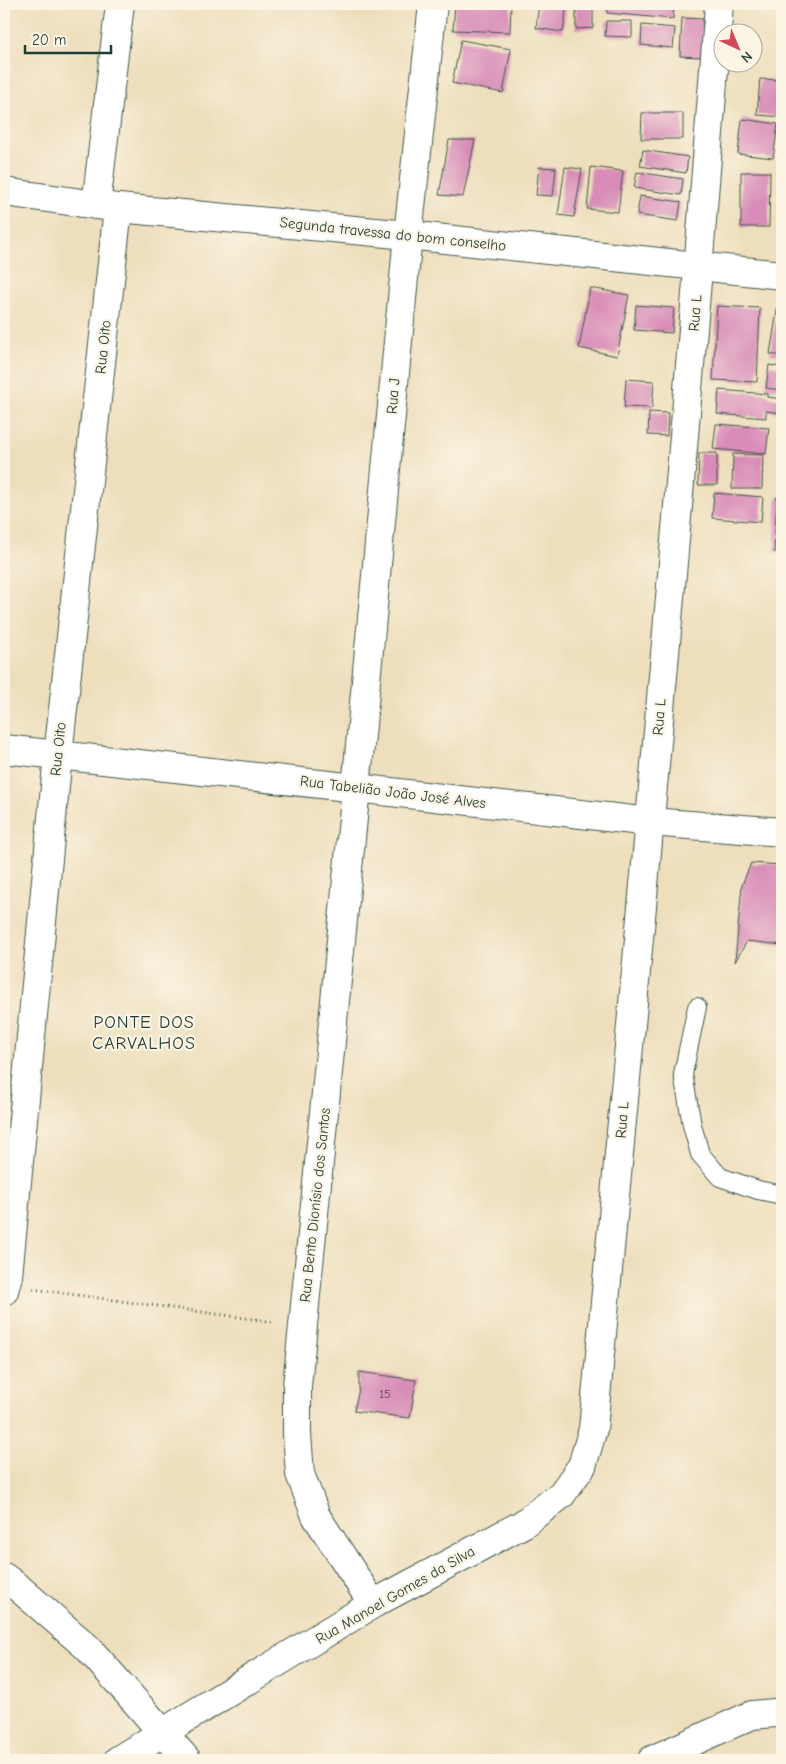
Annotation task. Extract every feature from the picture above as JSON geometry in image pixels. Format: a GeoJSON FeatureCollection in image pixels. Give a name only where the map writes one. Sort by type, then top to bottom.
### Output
{"type":"FeatureCollection","features":[{"type":"Feature","properties":{"kind":"street","name":"Rua Oito"},"geometry":{"type":"LineString","coordinates":[[4,1288],[9,1267],[58,755],[107,206],[120,4]]}},
{"type":"Feature","properties":{"kind":"street","name":"Rua J"},"geometry":{"type":"LineString","coordinates":[[356,788],[408,235],[433,4]]}},
{"type":"Feature","properties":{"kind":"street","name":"Rua L"},"geometry":{"type":"LineString","coordinates":[[593,1430],[650,822],[699,266],[719,4]]}},
{"type":"Feature","properties":{"kind":"street","name":"Segunda travessa do bom conselho"},"geometry":{"type":"LineString","coordinates":[[4,192],[107,206],[408,235],[782,275]]}},
{"type":"Feature","properties":{"kind":"street","name":"Rua Tabelião João José Alves"},"geometry":{"type":"LineString","coordinates":[[4,749],[650,822],[782,832]]}},
{"type":"Feature","properties":{"kind":"street","name":"Rua Bento Dionísio dos Santos"},"geometry":{"type":"LineString","coordinates":[[356,788],[297,1386],[297,1434],[300,1474],[316,1516],[373,1604]]}},
{"type":"Feature","properties":{"kind":"street","name":"Rua Manoel Gomes da Silva"},"geometry":{"type":"LineString","coordinates":[[118,1760],[373,1604],[522,1524],[561,1495],[582,1466],[593,1430]]}},
{"type":"Feature","properties":{"kind":"street"},"geometry":{"type":"LineString","coordinates":[[4,1577],[88,1648],[187,1760]]}},
{"type":"Feature","properties":{"kind":"street"},"geometry":{"type":"LineString","coordinates":[[652,1760],[752,1715],[782,1714]]}},
{"type":"Feature","properties":{"kind":"lane"},"geometry":{"type":"LineString","coordinates":[[697,1007],[683,1074],[692,1125],[700,1154],[720,1177],[758,1190],[782,1195]]}},
{"type":"Feature","properties":{"kind":"path"},"geometry":{"type":"LineString","coordinates":[[4,1288],[303,1326]]}},
{"type":"Feature","properties":{"kind":"building"},"geometry":{"type":"Polygon","coordinates":[[[455,4],[511,4],[510,32],[453,30],[455,4]]]}},
{"type":"Feature","properties":{"kind":"building"},"geometry":{"type":"Polygon","coordinates":[[[539,4],[567,4],[563,32],[536,28],[539,4]]]}},
{"type":"Feature","properties":{"kind":"building"},"geometry":{"type":"Polygon","coordinates":[[[576,4],[593,4],[593,28],[576,29],[576,4]]]}},
{"type":"Feature","properties":{"kind":"building"},"geometry":{"type":"Polygon","coordinates":[[[608,4],[674,4],[673,19],[607,13],[608,4]]]}},
{"type":"Feature","properties":{"kind":"building"},"geometry":{"type":"Polygon","coordinates":[[[760,4],[780,4],[780,8],[760,8],[760,4]]]}},
{"type":"Feature","properties":{"kind":"building"},"geometry":{"type":"Polygon","coordinates":[[[682,18],[703,19],[702,57],[680,56],[682,18]]]}},
{"type":"Feature","properties":{"kind":"building"},"geometry":{"type":"Polygon","coordinates":[[[606,21],[632,21],[632,37],[605,36],[606,21]]]}},
{"type":"Feature","properties":{"kind":"building"},"geometry":{"type":"Polygon","coordinates":[[[642,25],[675,28],[673,48],[641,45],[642,25]]]}},
{"type":"Feature","properties":{"kind":"building"},"geometry":{"type":"Polygon","coordinates":[[[461,40],[511,49],[503,93],[452,83],[461,40]]]}},
{"type":"Feature","properties":{"kind":"building"},"geometry":{"type":"Polygon","coordinates":[[[760,79],[782,80],[782,117],[757,115],[760,79]]]}},
{"type":"Feature","properties":{"kind":"building"},"geometry":{"type":"Polygon","coordinates":[[[642,113],[683,113],[683,139],[641,139],[642,113]]]}},
{"type":"Feature","properties":{"kind":"building"},"geometry":{"type":"Polygon","coordinates":[[[742,119],[778,124],[773,158],[738,154],[742,119]]]}},
{"type":"Feature","properties":{"kind":"building"},"geometry":{"type":"Polygon","coordinates":[[[449,140],[475,140],[463,197],[439,195],[449,140]]]}},
{"type":"Feature","properties":{"kind":"building"},"geometry":{"type":"Polygon","coordinates":[[[643,150],[688,157],[686,173],[640,166],[643,150]]]}},
{"type":"Feature","properties":{"kind":"building"},"geometry":{"type":"Polygon","coordinates":[[[539,167],[556,168],[553,196],[536,195],[539,167]]]}},
{"type":"Feature","properties":{"kind":"building"},"geometry":{"type":"Polygon","coordinates":[[[565,167],[582,169],[574,217],[558,215],[565,167]]]}},
{"type":"Feature","properties":{"kind":"building"},"geometry":{"type":"Polygon","coordinates":[[[591,167],[623,171],[618,212],[587,209],[591,167]]]}},
{"type":"Feature","properties":{"kind":"building"},"geometry":{"type":"Polygon","coordinates":[[[637,172],[683,179],[681,195],[634,188],[637,172]]]}},
{"type":"Feature","properties":{"kind":"building"},"geometry":{"type":"Polygon","coordinates":[[[741,172],[770,172],[769,227],[741,227],[741,172]]]}},
{"type":"Feature","properties":{"kind":"building"},"geometry":{"type":"Polygon","coordinates":[[[640,196],[681,202],[678,221],[637,215],[640,196]]]}},
{"type":"Feature","properties":{"kind":"building"},"geometry":{"type":"Polygon","coordinates":[[[590,288],[629,295],[617,356],[579,348],[590,288]]]}},
{"type":"Feature","properties":{"kind":"building"},"geometry":{"type":"Polygon","coordinates":[[[779,299],[782,299],[782,356],[770,354],[779,299]]]}},
{"type":"Feature","properties":{"kind":"building"},"geometry":{"type":"Polygon","coordinates":[[[636,305],[674,308],[672,333],[634,330],[636,305]]]}},
{"type":"Feature","properties":{"kind":"building"},"geometry":{"type":"Polygon","coordinates":[[[717,306],[760,308],[757,382],[713,380],[717,306]]]}},
{"type":"Feature","properties":{"kind":"building"},"geometry":{"type":"Polygon","coordinates":[[[769,365],[782,367],[782,390],[766,388],[769,365]]]}},
{"type":"Feature","properties":{"kind":"building"},"geometry":{"type":"Polygon","coordinates":[[[626,379],[654,381],[652,408],[624,407],[626,379]]]}},
{"type":"Feature","properties":{"kind":"building"},"geometry":{"type":"Polygon","coordinates":[[[719,390],[768,394],[768,397],[782,399],[782,413],[766,411],[766,418],[717,414],[719,390]]]}},
{"type":"Feature","properties":{"kind":"building"},"geometry":{"type":"Polygon","coordinates":[[[649,412],[668,413],[667,436],[648,435],[649,412]]]}},
{"type":"Feature","properties":{"kind":"building"},"geometry":{"type":"Polygon","coordinates":[[[716,424],[769,428],[766,454],[713,449],[716,424]]]}},
{"type":"Feature","properties":{"kind":"building"},"geometry":{"type":"Polygon","coordinates":[[[699,453],[717,453],[717,485],[698,485],[699,453]]]}},
{"type":"Feature","properties":{"kind":"building"},"geometry":{"type":"Polygon","coordinates":[[[733,454],[763,455],[762,489],[732,489],[733,454]]]}},
{"type":"Feature","properties":{"kind":"building"},"geometry":{"type":"Polygon","coordinates":[[[714,493],[763,497],[761,522],[712,518],[714,493]]]}},
{"type":"Feature","properties":{"kind":"building"},"geometry":{"type":"Polygon","coordinates":[[[777,497],[782,497],[782,552],[774,552],[777,497]]]}},
{"type":"Feature","properties":{"kind":"building"},"geometry":{"type":"Polygon","coordinates":[[[751,863],[782,865],[782,945],[747,941],[735,962],[742,885],[751,863]]]}},
{"type":"Feature","properties":{"kind":"building"},"geometry":{"type":"Polygon","coordinates":[[[359,1372],[416,1380],[410,1418],[354,1411],[359,1389],[359,1372]]]}},
{"type":"Feature","properties":{"kind":"district","name":"PONTE DOS CARVALHOS"},"geometry":{"type":"Point","coordinates":[144,1032]}}]}
